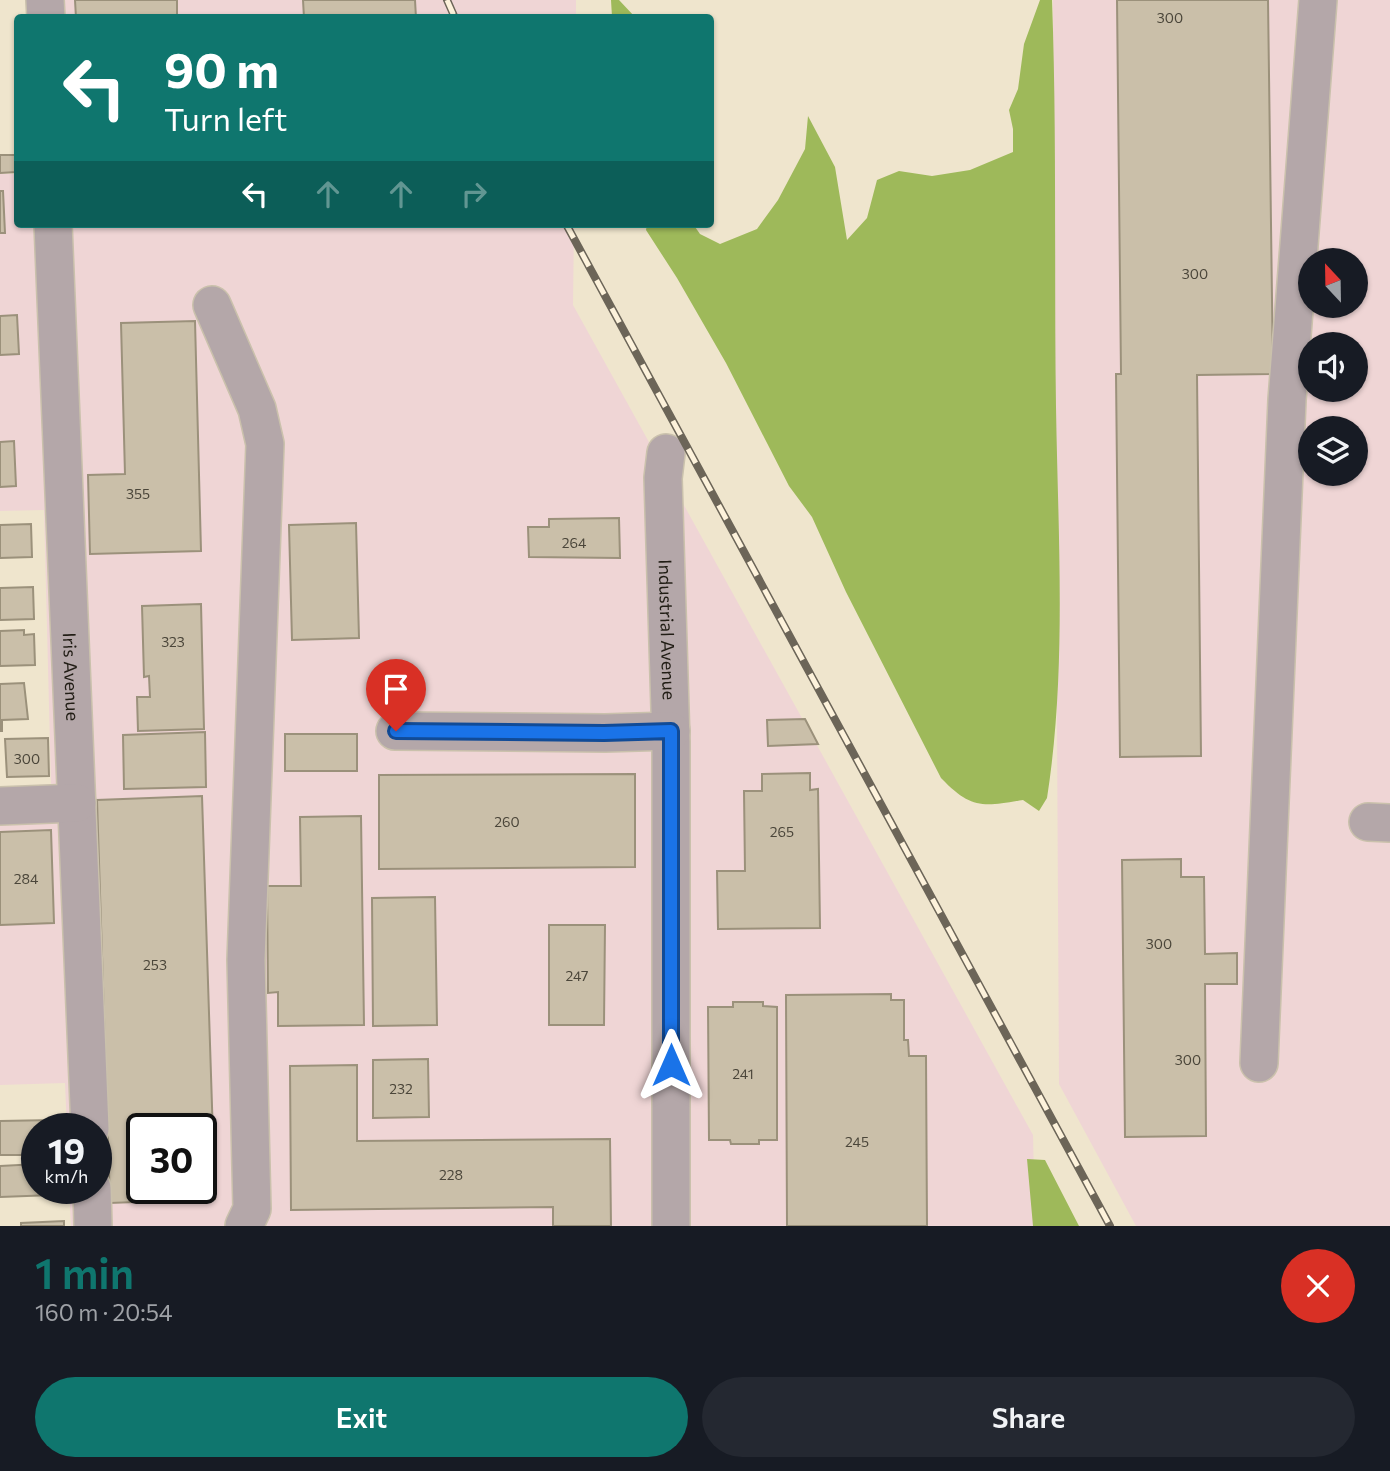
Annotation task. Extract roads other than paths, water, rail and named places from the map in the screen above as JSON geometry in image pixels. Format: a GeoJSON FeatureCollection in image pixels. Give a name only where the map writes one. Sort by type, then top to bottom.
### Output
{"type":"FeatureCollection","features":[{"type":"Feature","properties":{"kind":"street"},"geometry":{"type":"LineString","coordinates":[[1259,1063],[1287,400],[1318,0]]}},
{"type":"Feature","properties":{"kind":"street","name":"Iris Avenue"},"geometry":{"type":"LineString","coordinates":[[53,228],[89,1113]]}},
{"type":"Feature","properties":{"kind":"street"},"geometry":{"type":"LineString","coordinates":[[212,305],[257,409],[265,444],[246,960],[253,1209],[244,1226]]}},
{"type":"Feature","properties":{"kind":"street","name":"Industrial Avenue"},"geometry":{"type":"LineString","coordinates":[[666,453],[663,478],[671,731],[671,1226]]}},
{"type":"Feature","properties":{"kind":"street"},"geometry":{"type":"LineString","coordinates":[[396,731],[671,731]]}},
{"type":"Feature","properties":{"kind":"street"},"geometry":{"type":"LineString","coordinates":[[0,806],[77,803]]}},
{"type":"Feature","properties":{"kind":"street"},"geometry":{"type":"LineString","coordinates":[[92,1204],[93,1226]]}},
{"type":"Feature","properties":{"kind":"railway"},"geometry":{"type":"LineString","coordinates":[[447,0],[453,14]]}},
{"type":"Feature","properties":{"kind":"railway"},"geometry":{"type":"LineString","coordinates":[[568,228],[1110,1226]]}}]}
